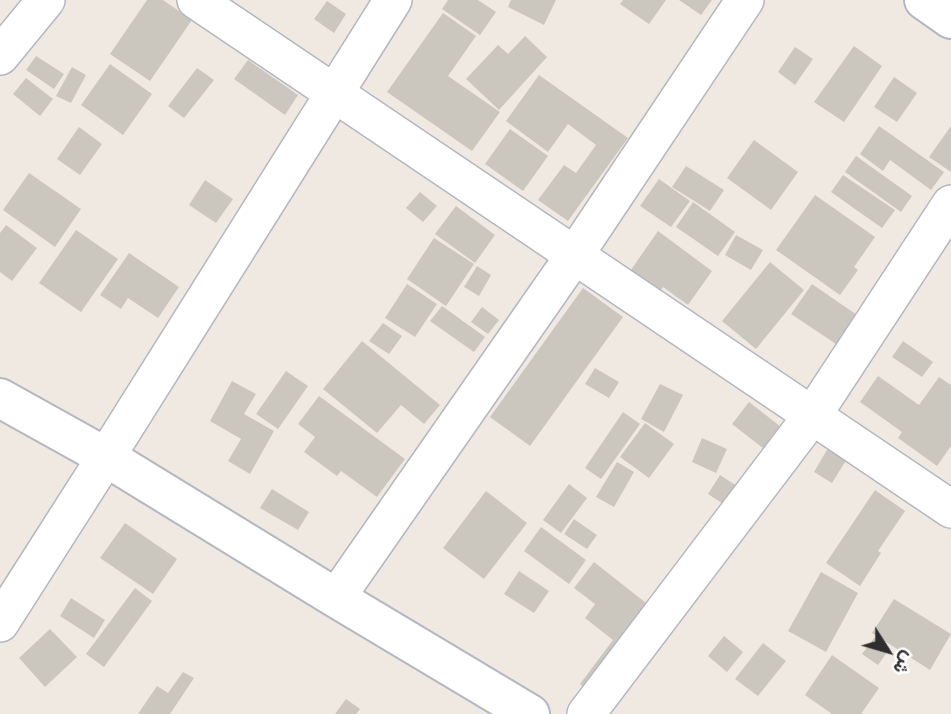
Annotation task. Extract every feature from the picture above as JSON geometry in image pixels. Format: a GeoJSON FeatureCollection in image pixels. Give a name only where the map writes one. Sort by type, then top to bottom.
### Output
{"type":"FeatureCollection","features":[{"type":"Feature","properties":{"kind":"main road"},"geometry":{"type":"LineString","coordinates":[[924,0],[951,19]]}},
{"type":"Feature","properties":{"kind":"main road"},"geometry":{"type":"LineString","coordinates":[[0,398],[106,457],[530,714]]}},
{"type":"Feature","properties":{"kind":"street"},"geometry":{"type":"LineString","coordinates":[[0,56],[46,0]]}},
{"type":"Feature","properties":{"kind":"street"},"geometry":{"type":"LineString","coordinates":[[196,0],[951,509]]}},
{"type":"Feature","properties":{"kind":"street"},"geometry":{"type":"LineString","coordinates":[[0,623],[393,0]]}},
{"type":"Feature","properties":{"kind":"street"},"geometry":{"type":"LineString","coordinates":[[336,598],[575,256],[746,0]]}},
{"type":"Feature","properties":{"kind":"street"},"geometry":{"type":"LineString","coordinates":[[586,714],[811,416],[951,204]]}},
{"type":"Feature","properties":{"kind":"building"},"geometry":{"type":"Polygon","coordinates":[[[147,0],[163,0],[192,20],[150,81],[110,54],[147,0]]]}},
{"type":"Feature","properties":{"kind":"building"},"geometry":{"type":"Polygon","coordinates":[[[448,0],[478,0],[496,12],[480,35],[442,9],[448,0]]]}},
{"type":"Feature","properties":{"kind":"building"},"geometry":{"type":"Polygon","coordinates":[[[511,0],[556,0],[544,25],[508,7],[511,0]]]}},
{"type":"Feature","properties":{"kind":"building"},"geometry":{"type":"Polygon","coordinates":[[[623,0],[666,0],[649,24],[620,4],[623,0]]]}},
{"type":"Feature","properties":{"kind":"building"},"geometry":{"type":"Polygon","coordinates":[[[679,0],[712,0],[701,15],[679,0]]]}},
{"type":"Feature","properties":{"kind":"building"},"geometry":{"type":"Polygon","coordinates":[[[327,1],[346,14],[334,33],[314,19],[327,1]]]}},
{"type":"Feature","properties":{"kind":"building"},"geometry":{"type":"Polygon","coordinates":[[[443,13],[476,36],[448,76],[500,112],[472,151],[387,92],[443,13]]]}},
{"type":"Feature","properties":{"kind":"building"},"geometry":{"type":"Polygon","coordinates":[[[525,36],[547,57],[499,110],[466,79],[498,45],[508,54],[525,36]]]}},
{"type":"Feature","properties":{"kind":"building"},"geometry":{"type":"Polygon","coordinates":[[[854,46],[882,66],[844,122],[814,102],[854,46]]]}},
{"type":"Feature","properties":{"kind":"building"},"geometry":{"type":"Polygon","coordinates":[[[795,47],[813,59],[795,85],[778,72],[795,47]]]}},
{"type":"Feature","properties":{"kind":"building"},"geometry":{"type":"Polygon","coordinates":[[[36,56],[64,74],[54,89],[26,70],[36,56]]]}},
{"type":"Feature","properties":{"kind":"building"},"geometry":{"type":"Polygon","coordinates":[[[248,60],[298,95],[285,115],[234,79],[248,60]]]}},
{"type":"Feature","properties":{"kind":"building"},"geometry":{"type":"Polygon","coordinates":[[[110,64],[152,94],[123,135],[81,105],[110,64]]]}},
{"type":"Feature","properties":{"kind":"building"},"geometry":{"type":"Polygon","coordinates":[[[72,67],[86,75],[71,103],[56,96],[72,67]]]}},
{"type":"Feature","properties":{"kind":"building"},"geometry":{"type":"Polygon","coordinates":[[[197,68],[214,80],[184,118],[168,106],[197,68]]]}},
{"type":"Feature","properties":{"kind":"building"},"geometry":{"type":"Polygon","coordinates":[[[539,75],[628,138],[568,221],[538,200],[564,165],[576,173],[596,145],[568,124],[548,152],[506,121],[539,75]]]}},
{"type":"Feature","properties":{"kind":"building"},"geometry":{"type":"Polygon","coordinates":[[[894,77],[917,93],[897,122],[874,107],[894,77]]]}},
{"type":"Feature","properties":{"kind":"building"},"geometry":{"type":"Polygon","coordinates":[[[26,78],[53,99],[40,116],[13,94],[26,78]]]}},
{"type":"Feature","properties":{"kind":"building"},"geometry":{"type":"Polygon","coordinates":[[[879,126],[944,172],[931,190],[890,160],[883,171],[860,154],[879,126]]]}},
{"type":"Feature","properties":{"kind":"building"},"geometry":{"type":"Polygon","coordinates":[[[951,126],[951,172],[929,157],[951,126]]]}},
{"type":"Feature","properties":{"kind":"building"},"geometry":{"type":"Polygon","coordinates":[[[79,127],[102,144],[80,175],[57,159],[79,127]]]}},
{"type":"Feature","properties":{"kind":"building"},"geometry":{"type":"Polygon","coordinates":[[[510,129],[548,156],[523,191],[485,164],[510,129]]]}},
{"type":"Feature","properties":{"kind":"building"},"geometry":{"type":"Polygon","coordinates":[[[754,140],[798,172],[771,210],[727,178],[754,140]]]}},
{"type":"Feature","properties":{"kind":"building"},"geometry":{"type":"Polygon","coordinates":[[[856,156],[912,196],[901,212],[845,172],[856,156]]]}},
{"type":"Feature","properties":{"kind":"building"},"geometry":{"type":"Polygon","coordinates":[[[686,166],[724,190],[710,211],[672,187],[686,166]]]}},
{"type":"Feature","properties":{"kind":"building"},"geometry":{"type":"Polygon","coordinates":[[[29,173],[81,209],[55,247],[3,210],[29,173]]]}},
{"type":"Feature","properties":{"kind":"building"},"geometry":{"type":"Polygon","coordinates":[[[843,175],[895,210],[882,228],[831,192],[843,175]]]}},
{"type":"Feature","properties":{"kind":"building"},"geometry":{"type":"Polygon","coordinates":[[[659,179],[690,201],[671,227],[640,206],[659,179]]]}},
{"type":"Feature","properties":{"kind":"building"},"geometry":{"type":"Polygon","coordinates":[[[205,180],[233,199],[216,223],[189,205],[205,180]]]}},
{"type":"Feature","properties":{"kind":"building"},"geometry":{"type":"Polygon","coordinates":[[[420,192],[437,206],[423,222],[406,208],[420,192]]]}},
{"type":"Feature","properties":{"kind":"building"},"geometry":{"type":"Polygon","coordinates":[[[815,195],[875,237],[854,267],[858,270],[840,295],[776,250],[815,195]]]}},
{"type":"Feature","properties":{"kind":"building"},"geometry":{"type":"Polygon","coordinates":[[[693,202],[735,232],[718,256],[676,227],[693,202]]]}},
{"type":"Feature","properties":{"kind":"building"},"geometry":{"type":"Polygon","coordinates":[[[456,206],[495,235],[475,263],[435,234],[456,206]]]}},
{"type":"Feature","properties":{"kind":"building"},"geometry":{"type":"Polygon","coordinates":[[[6,225],[37,248],[12,281],[0,272],[0,233],[6,225]]]}},
{"type":"Feature","properties":{"kind":"building"},"geometry":{"type":"Polygon","coordinates":[[[76,230],[118,259],[81,312],[39,283],[76,230]]]}},
{"type":"Feature","properties":{"kind":"building"},"geometry":{"type":"Polygon","coordinates":[[[658,231],[712,271],[688,305],[663,287],[655,298],[626,277],[658,231]]]}},
{"type":"Feature","properties":{"kind":"building"},"geometry":{"type":"Polygon","coordinates":[[[736,235],[763,250],[751,270],[725,255],[736,235]]]}},
{"type":"Feature","properties":{"kind":"building"},"geometry":{"type":"Polygon","coordinates":[[[434,238],[474,264],[446,306],[407,279],[434,238]]]}},
{"type":"Feature","properties":{"kind":"building"},"geometry":{"type":"Polygon","coordinates":[[[129,253],[179,287],[158,318],[128,298],[121,309],[100,295],[129,253]]]}},
{"type":"Feature","properties":{"kind":"building"},"geometry":{"type":"Polygon","coordinates":[[[770,262],[804,290],[756,349],[722,321],[770,262]]]}},
{"type":"Feature","properties":{"kind":"building"},"geometry":{"type":"Polygon","coordinates":[[[477,266],[491,275],[479,296],[464,287],[477,266]]]}},
{"type":"Feature","properties":{"kind":"building"},"geometry":{"type":"Polygon","coordinates":[[[407,284],[437,304],[415,337],[385,318],[407,284]]]}},
{"type":"Feature","properties":{"kind":"building"},"geometry":{"type":"Polygon","coordinates":[[[812,284],[860,317],[839,346],[791,314],[812,284]]]}},
{"type":"Feature","properties":{"kind":"building"},"geometry":{"type":"Polygon","coordinates":[[[583,288],[623,317],[530,446],[490,417],[583,288]]]}},
{"type":"Feature","properties":{"kind":"building"},"geometry":{"type":"Polygon","coordinates":[[[442,306],[485,337],[474,352],[430,321],[442,306]]]}},
{"type":"Feature","properties":{"kind":"building"},"geometry":{"type":"Polygon","coordinates":[[[482,307],[499,320],[488,334],[471,322],[482,307]]]}},
{"type":"Feature","properties":{"kind":"building"},"geometry":{"type":"Polygon","coordinates":[[[383,323],[402,336],[389,354],[369,341],[383,323]]]}},
{"type":"Feature","properties":{"kind":"building"},"geometry":{"type":"Polygon","coordinates":[[[362,341],[440,405],[424,424],[401,405],[377,433],[323,389],[362,341]]]}},
{"type":"Feature","properties":{"kind":"building"},"geometry":{"type":"Polygon","coordinates":[[[903,341],[933,362],[922,377],[892,357],[903,341]]]}},
{"type":"Feature","properties":{"kind":"building"},"geometry":{"type":"Polygon","coordinates":[[[595,368],[619,382],[609,398],[585,384],[595,368]]]}},
{"type":"Feature","properties":{"kind":"building"},"geometry":{"type":"Polygon","coordinates":[[[286,371],[308,386],[278,429],[256,414],[286,371]]]}},
{"type":"Feature","properties":{"kind":"building"},"geometry":{"type":"Polygon","coordinates":[[[878,376],[919,405],[939,377],[951,385],[951,446],[937,466],[898,438],[902,432],[860,402],[878,376]]]}},
{"type":"Feature","properties":{"kind":"building"},"geometry":{"type":"Polygon","coordinates":[[[232,381],[256,394],[244,414],[274,431],[250,474],[228,461],[241,439],[210,421],[232,381]]]}},
{"type":"Feature","properties":{"kind":"building"},"geometry":{"type":"Polygon","coordinates":[[[660,384],[683,395],[664,432],[641,419],[660,384]]]}},
{"type":"Feature","properties":{"kind":"building"},"geometry":{"type":"Polygon","coordinates":[[[319,396],[405,459],[377,497],[341,471],[337,476],[304,452],[315,437],[298,424],[319,396]]]}},
{"type":"Feature","properties":{"kind":"building"},"geometry":{"type":"Polygon","coordinates":[[[749,402],[785,430],[768,452],[732,424],[749,402]]]}},
{"type":"Feature","properties":{"kind":"building"},"geometry":{"type":"Polygon","coordinates":[[[623,412],[640,424],[601,479],[585,468],[623,412]]]}},
{"type":"Feature","properties":{"kind":"building"},"geometry":{"type":"Polygon","coordinates":[[[645,423],[674,444],[649,478],[620,457],[645,423]]]}},
{"type":"Feature","properties":{"kind":"building"},"geometry":{"type":"Polygon","coordinates":[[[702,438],[727,449],[716,473],[692,462],[702,438]]]}},
{"type":"Feature","properties":{"kind":"building"},"geometry":{"type":"Polygon","coordinates":[[[831,443],[850,454],[832,483],[814,472],[831,443]]]}},
{"type":"Feature","properties":{"kind":"building"},"geometry":{"type":"Polygon","coordinates":[[[617,462],[634,472],[614,507],[596,497],[617,462]]]}},
{"type":"Feature","properties":{"kind":"building"},"geometry":{"type":"Polygon","coordinates":[[[720,475],[740,488],[728,507],[708,494],[720,475]]]}},
{"type":"Feature","properties":{"kind":"building"},"geometry":{"type":"Polygon","coordinates":[[[569,484],[587,498],[561,533],[543,520],[569,484]]]}},
{"type":"Feature","properties":{"kind":"building"},"geometry":{"type":"Polygon","coordinates":[[[272,489],[309,512],[298,530],[260,508],[272,489]]]}},
{"type":"Feature","properties":{"kind":"building"},"geometry":{"type":"Polygon","coordinates":[[[875,490],[905,511],[878,551],[881,553],[860,586],[826,563],[875,490]]]}},
{"type":"Feature","properties":{"kind":"building"},"geometry":{"type":"Polygon","coordinates":[[[486,491],[527,523],[484,579],[443,548],[486,491]]]}},
{"type":"Feature","properties":{"kind":"building"},"geometry":{"type":"Polygon","coordinates":[[[574,519],[597,535],[587,549],[564,534],[574,519]]]}},
{"type":"Feature","properties":{"kind":"building"},"geometry":{"type":"Polygon","coordinates":[[[125,523],[177,559],[153,594],[100,558],[125,523]]]}},
{"type":"Feature","properties":{"kind":"building"},"geometry":{"type":"Polygon","coordinates":[[[541,527],[586,560],[569,584],[524,551],[541,527]]]}},
{"type":"Feature","properties":{"kind":"building"},"geometry":{"type":"Polygon","coordinates":[[[594,562],[660,614],[596,697],[580,684],[613,640],[585,618],[595,604],[574,588],[594,562]]]}},
{"type":"Feature","properties":{"kind":"building"},"geometry":{"type":"Polygon","coordinates":[[[519,571],[549,591],[534,613],[504,594],[519,571]]]}},
{"type":"Feature","properties":{"kind":"building"},"geometry":{"type":"Polygon","coordinates":[[[821,572],[858,593],[826,652],[788,631],[821,572]]]}},
{"type":"Feature","properties":{"kind":"building"},"geometry":{"type":"Polygon","coordinates":[[[135,588],[152,601],[104,667],[86,654],[135,588]]]}},
{"type":"Feature","properties":{"kind":"building"},"geometry":{"type":"Polygon","coordinates":[[[71,598],[105,620],[94,638],[60,616],[71,598]]]}},
{"type":"Feature","properties":{"kind":"building"},"geometry":{"type":"Polygon","coordinates":[[[894,599],[951,634],[930,670],[872,633],[894,599]]]}},
{"type":"Feature","properties":{"kind":"building"},"geometry":{"type":"Polygon","coordinates":[[[50,629],[77,657],[45,687],[19,658],[50,629]]]}},
{"type":"Feature","properties":{"kind":"building"},"geometry":{"type":"Polygon","coordinates":[[[724,636],[743,652],[727,672],[708,656],[724,636]]]}},
{"type":"Feature","properties":{"kind":"building"},"geometry":{"type":"Polygon","coordinates":[[[874,638],[890,648],[878,665],[862,654],[874,638]]]}},
{"type":"Feature","properties":{"kind":"building"},"geometry":{"type":"Polygon","coordinates":[[[763,643],[786,661],[758,696],[735,679],[763,643]]]}},
{"type":"Feature","properties":{"kind":"building"},"geometry":{"type":"Polygon","coordinates":[[[832,655],[879,688],[861,714],[832,714],[805,695],[832,655]]]}},
{"type":"Feature","properties":{"kind":"building"},"geometry":{"type":"Polygon","coordinates":[[[183,672],[194,678],[170,714],[138,714],[157,686],[168,693],[183,672]]]}},
{"type":"Feature","properties":{"kind":"building"},"geometry":{"type":"Polygon","coordinates":[[[346,699],[360,709],[356,714],[335,714],[346,699]]]}}]}
